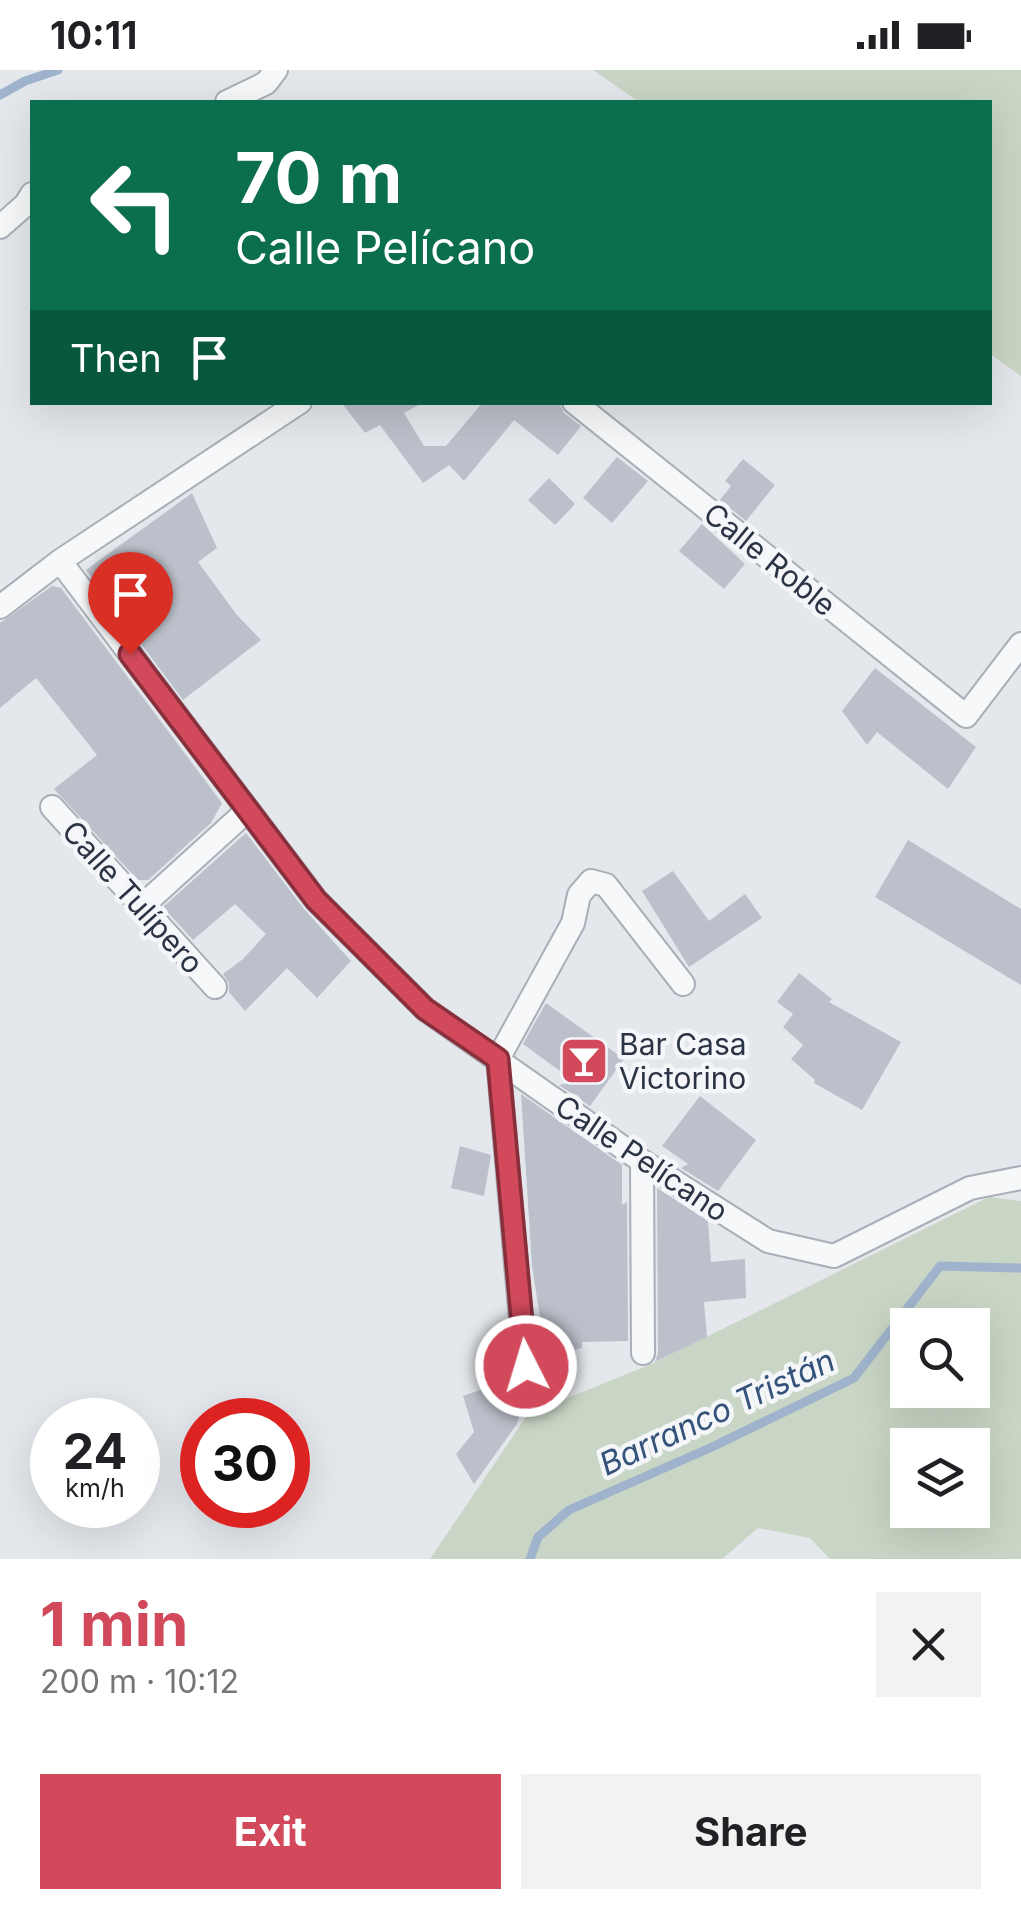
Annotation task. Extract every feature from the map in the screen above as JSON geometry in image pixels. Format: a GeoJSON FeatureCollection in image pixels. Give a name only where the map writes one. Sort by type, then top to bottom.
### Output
{"type":"FeatureCollection","features":[{"type":"Feature","properties":{"kind":"street"},"geometry":{"type":"LineString","coordinates":[[230,100],[271,76],[281,100]]}},
{"type":"Feature","properties":{"kind":"street"},"geometry":{"type":"LineString","coordinates":[[0,227],[30,197]]}},
{"type":"Feature","properties":{"kind":"street"},"geometry":{"type":"LineString","coordinates":[[0,607],[60,560],[295,405]]}},
{"type":"Feature","properties":{"kind":"street","name":"Calle Roble"},"geometry":{"type":"LineString","coordinates":[[578,405],[966,716],[1021,644]]}},
{"type":"Feature","properties":{"kind":"street","name":"Calle Pelícano"},"geometry":{"type":"LineString","coordinates":[[60,560],[316,900],[425,1009],[768,1242],[834,1256],[970,1188],[1021,1178]]}},
{"type":"Feature","properties":{"kind":"street","name":"Calle Tulípero"},"geometry":{"type":"LineString","coordinates":[[52,807],[215,987]]}},
{"type":"Feature","properties":{"kind":"street"},"geometry":{"type":"LineString","coordinates":[[141,906],[248,810]]}},
{"type":"Feature","properties":{"kind":"street"},"geometry":{"type":"LineString","coordinates":[[526,1366],[498,1059],[573,922],[579,895],[591,882],[606,885],[683,984]]}},
{"type":"Feature","properties":{"kind":"street"},"geometry":{"type":"LineString","coordinates":[[642,1160],[642,1353]]}},
{"type":"Feature","properties":{"kind":"green space"},"geometry":{"type":"Polygon","coordinates":[[[593,70],[1021,70],[1021,376],[992,355],[992,100],[636,100],[593,70]]]}},
{"type":"Feature","properties":{"kind":"green space"},"geometry":{"type":"Polygon","coordinates":[[[989,1197],[1021,1201],[1021,1559],[830,1559],[810,1538],[758,1528],[722,1559],[430,1559],[528,1414],[654,1363],[989,1197]]]}},
{"type":"Feature","properties":{"kind":"building"},"geometry":{"type":"Polygon","coordinates":[[[343,405],[419,405],[404,413],[424,446],[446,446],[480,405],[560,405],[564,413],[581,426],[558,455],[514,420],[464,481],[449,465],[423,483],[380,425],[365,433],[343,405]]]}},
{"type":"Feature","properties":{"kind":"building"},"geometry":{"type":"Polygon","coordinates":[[[617,457],[648,481],[612,523],[583,498],[617,457]]]}},
{"type":"Feature","properties":{"kind":"building"},"geometry":{"type":"Polygon","coordinates":[[[743,459],[775,485],[746,521],[720,500],[731,486],[725,481],[743,459]]]}},
{"type":"Feature","properties":{"kind":"building"},"geometry":{"type":"Polygon","coordinates":[[[549,478],[575,504],[555,525],[528,500],[549,478]]]}},
{"type":"Feature","properties":{"kind":"building"},"geometry":{"type":"Polygon","coordinates":[[[192,493],[217,548],[198,562],[261,640],[183,700],[86,570],[192,493]]]}},
{"type":"Feature","properties":{"kind":"building"},"geometry":{"type":"Polygon","coordinates":[[[702,524],[745,564],[724,589],[679,551],[702,524]]]}},
{"type":"Feature","properties":{"kind":"building"},"geometry":{"type":"Polygon","coordinates":[[[52,586],[61,588],[222,803],[211,823],[148,880],[138,880],[54,789],[97,755],[36,678],[0,708],[0,623],[52,586]]]}},
{"type":"Feature","properties":{"kind":"building"},"geometry":{"type":"Polygon","coordinates":[[[875,668],[976,747],[948,789],[877,732],[867,745],[842,711],[875,668]]]}},
{"type":"Feature","properties":{"kind":"building"},"geometry":{"type":"Polygon","coordinates":[[[246,833],[304,909],[351,961],[317,998],[287,968],[245,1011],[229,992],[223,974],[266,934],[235,904],[193,940],[163,907],[246,833]]]}},
{"type":"Feature","properties":{"kind":"building"},"geometry":{"type":"Polygon","coordinates":[[[908,840],[1021,909],[1021,985],[875,897],[908,840]]]}},
{"type":"Feature","properties":{"kind":"building"},"geometry":{"type":"Polygon","coordinates":[[[673,871],[709,921],[745,894],[762,918],[689,967],[642,891],[673,871]]]}},
{"type":"Feature","properties":{"kind":"building"},"geometry":{"type":"Polygon","coordinates":[[[799,973],[832,999],[829,1002],[901,1042],[862,1110],[814,1083],[791,1059],[803,1045],[783,1027],[793,1014],[777,1002],[799,973]]]}},
{"type":"Feature","properties":{"kind":"building"},"geometry":{"type":"Polygon","coordinates":[[[546,1003],[624,1059],[590,1106],[559,1085],[575,1082],[523,1044],[546,1003]]]}},
{"type":"Feature","properties":{"kind":"building"},"geometry":{"type":"Polygon","coordinates":[[[521,1094],[622,1165],[622,1205],[627,1202],[628,1341],[582,1342],[582,1348],[546,1356],[532,1266],[521,1094]]]}},
{"type":"Feature","properties":{"kind":"building"},"geometry":{"type":"Polygon","coordinates":[[[700,1096],[756,1140],[718,1191],[681,1168],[688,1164],[662,1146],[700,1096]]]}},
{"type":"Feature","properties":{"kind":"building"},"geometry":{"type":"Polygon","coordinates":[[[460,1146],[491,1155],[484,1196],[451,1188],[460,1146]]]}},
{"type":"Feature","properties":{"kind":"building"},"geometry":{"type":"Polygon","coordinates":[[[657,1188],[708,1221],[711,1262],[745,1259],[746,1298],[704,1302],[707,1337],[655,1362],[658,1353],[657,1188]]]}},
{"type":"Feature","properties":{"kind":"building"},"geometry":{"type":"Polygon","coordinates":[[[512,1379],[524,1414],[474,1484],[456,1454],[474,1432],[463,1396],[512,1379]]]}},
{"type":"Feature","properties":{"kind":"waterway"},"geometry":{"type":"LineString","coordinates":[[0,95],[58,70]]}},
{"type":"Feature","properties":{"kind":"waterway","name":"Barranco Tristán"},"geometry":{"type":"LineString","coordinates":[[530,1559],[538,1537],[569,1510],[854,1378],[940,1266],[1021,1268]]}},
{"type":"Feature","properties":{"kind":"place","name":"Bar Casa Victorino"},"geometry":{"type":"Point","coordinates":[584,1061]}},
{"type":"Feature","properties":{"kind":"route"},"geometry":{"type":"LineString","coordinates":[[130,654],[316,900],[425,1009],[498,1059],[526,1366]]}}]}
